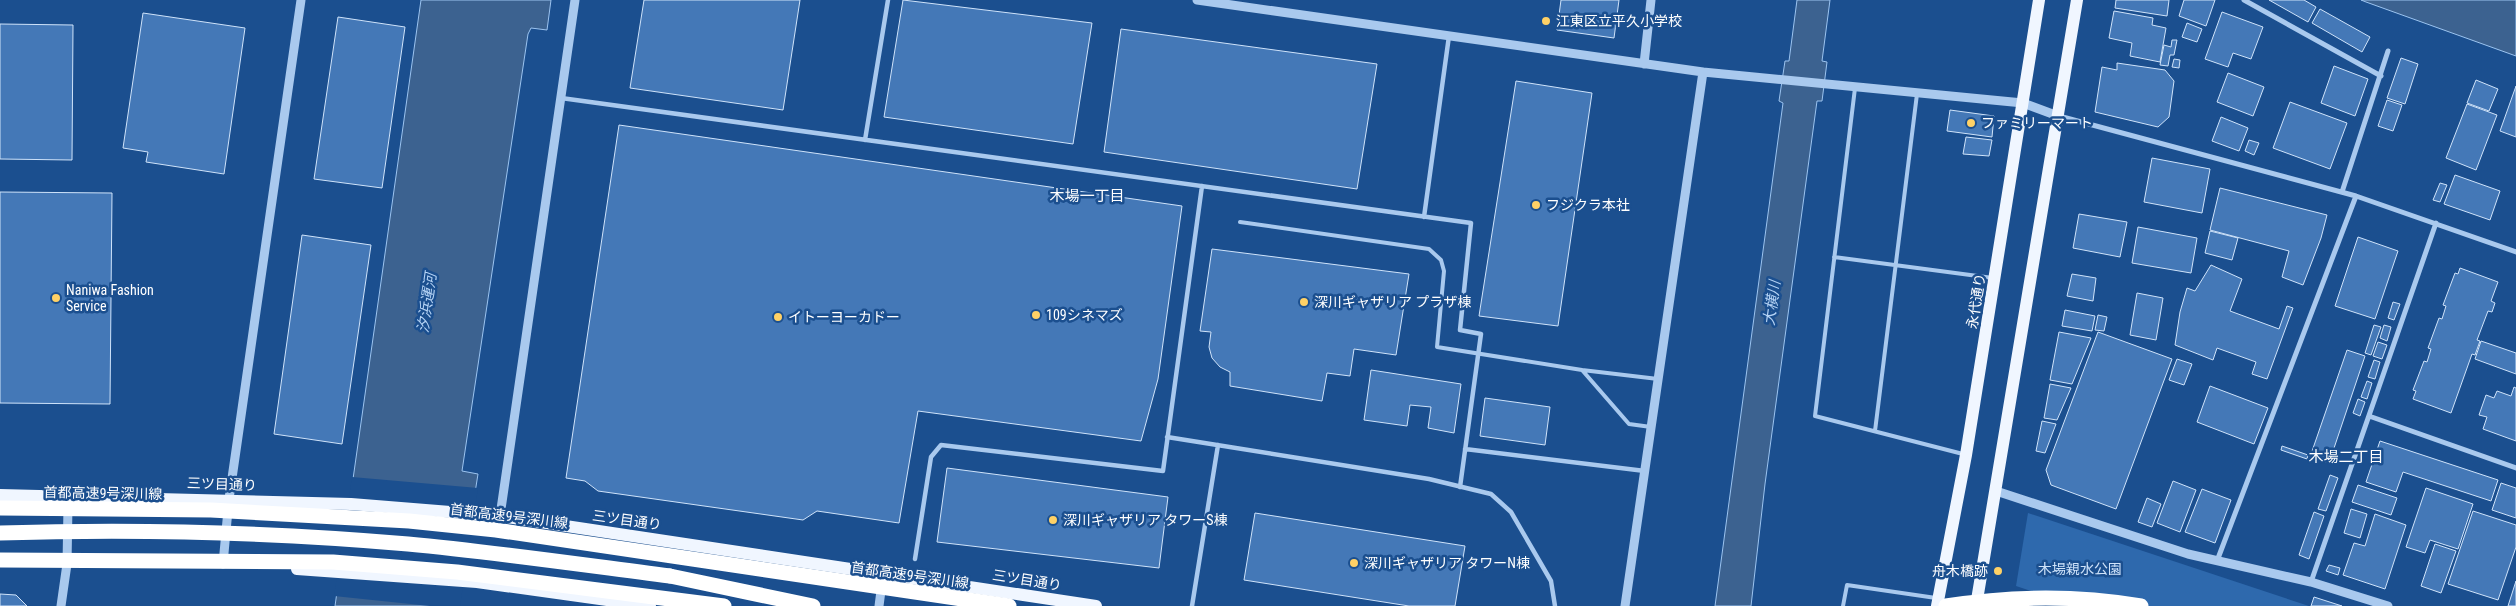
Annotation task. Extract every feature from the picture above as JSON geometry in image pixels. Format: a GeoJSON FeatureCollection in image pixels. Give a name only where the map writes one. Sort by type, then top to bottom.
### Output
{"type":"FeatureCollection","features":[{"type":"Feature","properties":{"kind":"highway","name":"首都高速9号深川線"},"geometry":{"type":"LineString","coordinates":[[0,508],[210,510],[409,521],[496,530],[1009,606]]}},
{"type":"Feature","properties":{"kind":"highway"},"geometry":{"type":"LineString","coordinates":[[0,533],[209,532],[331,538],[455,549],[670,576],[813,606]]}},
{"type":"Feature","properties":{"kind":"highway"},"geometry":{"type":"LineString","coordinates":[[0,560],[334,562],[457,572],[724,606]]}},
{"type":"Feature","properties":{"kind":"highway"},"geometry":{"type":"LineString","coordinates":[[1940,603],[2045,599],[2103,601],[2141,606]]}},
{"type":"Feature","properties":{"kind":"highway"},"geometry":{"type":"LineString","coordinates":[[1964,606],[2045,600],[2131,606]]}},
{"type":"Feature","properties":{"kind":"main road","name":"永代通り"},"geometry":{"type":"LineString","coordinates":[[1940,603],[1995,279],[2039,0]]}},
{"type":"Feature","properties":{"kind":"main road"},"geometry":{"type":"LineString","coordinates":[[1976,606],[2077,0]]}},
{"type":"Feature","properties":{"kind":"main road","name":"三ツ目通り"},"geometry":{"type":"LineString","coordinates":[[0,495],[229,499],[351,504],[500,516],[1096,606]]}},
{"type":"Feature","properties":{"kind":"main road"},"geometry":{"type":"LineString","coordinates":[[0,566],[66,564],[222,566],[330,570],[477,582],[650,606]]}},
{"type":"Feature","properties":{"kind":"street"},"geometry":{"type":"LineString","coordinates":[[222,566],[229,499],[301,0]]}},
{"type":"Feature","properties":{"kind":"street"},"geometry":{"type":"LineString","coordinates":[[500,516],[575,0]]}},
{"type":"Feature","properties":{"kind":"street"},"geometry":{"type":"LineString","coordinates":[[865,140],[888,0]]}},
{"type":"Feature","properties":{"kind":"street"},"geometry":{"type":"LineString","coordinates":[[1197,0],[1703,72],[1769,80],[1855,86],[2023,103],[2058,116],[2356,196],[2516,252]]}},
{"type":"Feature","properties":{"kind":"street"},"geometry":{"type":"LineString","coordinates":[[1644,64],[1651,0]]}},
{"type":"Feature","properties":{"kind":"street"},"geometry":{"type":"LineString","coordinates":[[2244,0],[2380,76]]}},
{"type":"Feature","properties":{"kind":"street"},"geometry":{"type":"LineString","coordinates":[[1424,217],[1449,36]]}},
{"type":"Feature","properties":{"kind":"street"},"geometry":{"type":"LineString","coordinates":[[2342,192],[2388,51]]}},
{"type":"Feature","properties":{"kind":"street"},"geometry":{"type":"LineString","coordinates":[[1625,606],[1703,72]]}},
{"type":"Feature","properties":{"kind":"street"},"geometry":{"type":"LineString","coordinates":[[561,98],[1471,223],[1460,330],[1481,334],[1460,487]]}},
{"type":"Feature","properties":{"kind":"street"},"geometry":{"type":"LineString","coordinates":[[916,559],[931,457],[941,445],[1163,470],[1202,186]]}},
{"type":"Feature","properties":{"kind":"street"},"geometry":{"type":"LineString","coordinates":[[2217,561],[2356,196]]}},
{"type":"Feature","properties":{"kind":"street"},"geometry":{"type":"LineString","coordinates":[[2311,582],[2436,223]]}},
{"type":"Feature","properties":{"kind":"street"},"geometry":{"type":"LineString","coordinates":[[2369,416],[2516,468]]}},
{"type":"Feature","properties":{"kind":"street"},"geometry":{"type":"LineString","coordinates":[[1167,437],[1429,479],[1490,494],[1511,512],[1551,581],[1555,606]]}},
{"type":"Feature","properties":{"kind":"street"},"geometry":{"type":"LineString","coordinates":[[1192,606],[1218,445]]}},
{"type":"Feature","properties":{"kind":"street"},"geometry":{"type":"LineString","coordinates":[[1465,449],[1645,471]]}},
{"type":"Feature","properties":{"kind":"street"},"geometry":{"type":"LineString","coordinates":[[1996,491],[2188,554],[2311,582],[2388,606]]}},
{"type":"Feature","properties":{"kind":"street"},"geometry":{"type":"LineString","coordinates":[[61,606],[66,564],[69,496]]}},
{"type":"Feature","properties":{"kind":"street"},"geometry":{"type":"LineString","coordinates":[[879,606],[883,573]]}},
{"type":"Feature","properties":{"kind":"lane"},"geometry":{"type":"LineString","coordinates":[[1855,86],[1815,416],[1966,455]]}},
{"type":"Feature","properties":{"kind":"lane"},"geometry":{"type":"LineString","coordinates":[[1875,431],[1917,93]]}},
{"type":"Feature","properties":{"kind":"lane"},"geometry":{"type":"LineString","coordinates":[[1240,222],[1429,249],[1441,260],[1444,271],[1437,347],[1582,370],[1658,379]]}},
{"type":"Feature","properties":{"kind":"lane"},"geometry":{"type":"LineString","coordinates":[[1834,257],[1995,279]]}},
{"type":"Feature","properties":{"kind":"lane"},"geometry":{"type":"LineString","coordinates":[[1582,370],[1629,424],[1651,427]]}},
{"type":"Feature","properties":{"kind":"lane"},"geometry":{"type":"LineString","coordinates":[[1843,606],[1847,585],[1940,603]]}},
{"type":"Feature","properties":{"kind":"green space","name":"木場親水公園"},"geometry":{"type":"Polygon","coordinates":[[[2028,513],[2309,606],[2077,606],[2016,586],[2028,513]]]}},
{"type":"Feature","properties":{"kind":"water","name":"汐浜運河"},"geometry":{"type":"Polygon","coordinates":[[[421,0],[551,0],[547,30],[531,28],[528,34],[462,471],[478,474],[457,606],[335,606],[421,0]]]}},
{"type":"Feature","properties":{"kind":"water","name":"大横川"},"geometry":{"type":"Polygon","coordinates":[[[1797,0],[1830,0],[1822,61],[1827,62],[1822,101],[1817,101],[1765,484],[1751,606],[1715,606],[1783,103],[1779,101],[1785,61],[1789,61],[1797,0]]]}},
{"type":"Feature","properties":{"kind":"water"},"geometry":{"type":"Polygon","coordinates":[[[2361,0],[2516,0],[2516,56],[2366,2],[2361,0]]]}},
{"type":"Feature","properties":{"kind":"pier"},"geometry":{"type":"Polygon","coordinates":[[[352,477],[478,488],[460,606],[430,606],[334,596],[352,477]]]}},
{"type":"Feature","properties":{"kind":"building"},"geometry":{"type":"Polygon","coordinates":[[[644,0],[800,0],[783,110],[630,88],[644,0]]]}},
{"type":"Feature","properties":{"kind":"building"},"geometry":{"type":"Polygon","coordinates":[[[903,0],[1092,23],[1073,144],[884,117],[903,0]]]}},
{"type":"Feature","properties":{"kind":"building"},"geometry":{"type":"Polygon","coordinates":[[[1561,0],[1619,0],[1614,38],[1557,30],[1561,0]]]}},
{"type":"Feature","properties":{"kind":"building"},"geometry":{"type":"Polygon","coordinates":[[[2116,0],[2169,0],[2167,16],[2115,8],[2116,0]]]}},
{"type":"Feature","properties":{"kind":"building"},"geometry":{"type":"Polygon","coordinates":[[[2184,0],[2215,0],[2206,26],[2179,16],[2184,0]]]}},
{"type":"Feature","properties":{"kind":"building"},"geometry":{"type":"Polygon","coordinates":[[[2269,0],[2304,0],[2316,7],[2308,22],[2269,0]]]}},
{"type":"Feature","properties":{"kind":"building"},"geometry":{"type":"Polygon","coordinates":[[[2320,9],[2370,37],[2362,52],[2312,23],[2320,9]]]}},
{"type":"Feature","properties":{"kind":"building"},"geometry":{"type":"Polygon","coordinates":[[[2114,11],[2153,18],[2152,25],[2166,28],[2160,62],[2130,56],[2132,43],[2109,38],[2114,11]]]}},
{"type":"Feature","properties":{"kind":"building"},"geometry":{"type":"Polygon","coordinates":[[[2222,12],[2263,27],[2251,59],[2233,53],[2228,67],[2205,59],[2222,12]]]}},
{"type":"Feature","properties":{"kind":"building"},"geometry":{"type":"Polygon","coordinates":[[[143,13],[245,28],[224,174],[146,162],[148,152],[123,148],[143,13]]]}},
{"type":"Feature","properties":{"kind":"building"},"geometry":{"type":"Polygon","coordinates":[[[338,17],[405,27],[382,188],[314,179],[338,17]]]}},
{"type":"Feature","properties":{"kind":"building"},"geometry":{"type":"Polygon","coordinates":[[[2187,23],[2202,29],[2197,42],[2182,37],[2187,23]]]}},
{"type":"Feature","properties":{"kind":"building"},"geometry":{"type":"Polygon","coordinates":[[[0,24],[73,25],[72,160],[0,159],[0,24]]]}},
{"type":"Feature","properties":{"kind":"building"},"geometry":{"type":"Polygon","coordinates":[[[1121,29],[1377,64],[1357,189],[1104,152],[1121,29]]]}},
{"type":"Feature","properties":{"kind":"building"},"geometry":{"type":"Polygon","coordinates":[[[2172,40],[2177,40],[2174,55],[2170,55],[2168,66],[2160,65],[2164,45],[2171,47],[2172,40]]]}},
{"type":"Feature","properties":{"kind":"building"},"geometry":{"type":"Polygon","coordinates":[[[2401,58],[2418,64],[2405,104],[2387,98],[2401,58]]]}},
{"type":"Feature","properties":{"kind":"building"},"geometry":{"type":"Polygon","coordinates":[[[2174,59],[2180,60],[2179,68],[2172,67],[2174,59]]]}},
{"type":"Feature","properties":{"kind":"building"},"geometry":{"type":"Polygon","coordinates":[[[2117,63],[2165,70],[2174,81],[2169,117],[2158,127],[2095,112],[2102,67],[2117,70],[2117,63]]]}},
{"type":"Feature","properties":{"kind":"building"},"geometry":{"type":"Polygon","coordinates":[[[2334,66],[2368,79],[2355,116],[2321,103],[2334,66]]]}},
{"type":"Feature","properties":{"kind":"building"},"geometry":{"type":"Polygon","coordinates":[[[2228,73],[2264,87],[2253,116],[2217,102],[2228,73]]]}},
{"type":"Feature","properties":{"kind":"building"},"geometry":{"type":"Polygon","coordinates":[[[2476,80],[2498,89],[2489,111],[2467,103],[2476,80]]]}},
{"type":"Feature","properties":{"kind":"building","name":"フジクラ本社"},"geometry":{"type":"Polygon","coordinates":[[[1516,81],[1592,93],[1558,326],[1479,316],[1516,81]]]}},
{"type":"Feature","properties":{"kind":"building"},"geometry":{"type":"Polygon","coordinates":[[[2516,86],[2516,137],[2500,131],[2516,86]]]}},
{"type":"Feature","properties":{"kind":"building"},"geometry":{"type":"Polygon","coordinates":[[[2387,100],[2402,105],[2393,131],[2378,126],[2387,100]]]}},
{"type":"Feature","properties":{"kind":"building"},"geometry":{"type":"Polygon","coordinates":[[[2290,102],[2347,123],[2330,169],[2273,148],[2290,102]]]}},
{"type":"Feature","properties":{"kind":"building"},"geometry":{"type":"Polygon","coordinates":[[[2467,104],[2497,115],[2476,170],[2446,158],[2467,104]]]}},
{"type":"Feature","properties":{"kind":"building","name":"ファミリーマート"},"geometry":{"type":"Polygon","coordinates":[[[1950,110],[1994,116],[1992,137],[1947,131],[1950,110]]]}},
{"type":"Feature","properties":{"kind":"building"},"geometry":{"type":"Polygon","coordinates":[[[2221,117],[2248,128],[2239,151],[2212,141],[2221,117]]]}},
{"type":"Feature","properties":{"kind":"building"},"geometry":{"type":"Polygon","coordinates":[[[619,125],[1182,206],[1158,379],[1141,441],[918,411],[899,523],[817,511],[803,520],[598,491],[585,481],[566,478],[619,125]]]}},
{"type":"Feature","properties":{"kind":"building"},"geometry":{"type":"Polygon","coordinates":[[[1966,137],[1992,140],[1989,156],[1963,154],[1966,137]]]}},
{"type":"Feature","properties":{"kind":"building"},"geometry":{"type":"Polygon","coordinates":[[[2249,140],[2259,143],[2254,155],[2245,151],[2249,140]]]}},
{"type":"Feature","properties":{"kind":"building"},"geometry":{"type":"Polygon","coordinates":[[[2152,158],[2210,169],[2202,213],[2144,202],[2152,158]]]}},
{"type":"Feature","properties":{"kind":"building"},"geometry":{"type":"Polygon","coordinates":[[[2455,175],[2500,191],[2490,220],[2444,204],[2455,175]]]}},
{"type":"Feature","properties":{"kind":"building"},"geometry":{"type":"Polygon","coordinates":[[[2440,183],[2447,185],[2440,202],[2433,200],[2440,183]]]}},
{"type":"Feature","properties":{"kind":"building"},"geometry":{"type":"Polygon","coordinates":[[[2220,188],[2327,215],[2321,238],[2303,285],[2282,277],[2289,251],[2210,230],[2220,188]]]}},
{"type":"Feature","properties":{"kind":"building","name":"Naniwa Fashion Service"},"geometry":{"type":"Polygon","coordinates":[[[0,192],[112,193],[110,404],[0,403],[0,192]]]}},
{"type":"Feature","properties":{"kind":"building"},"geometry":{"type":"Polygon","coordinates":[[[2079,214],[2127,222],[2120,257],[2073,248],[2079,214]]]}},
{"type":"Feature","properties":{"kind":"building"},"geometry":{"type":"Polygon","coordinates":[[[2138,227],[2197,238],[2191,273],[2132,263],[2138,227]]]}},
{"type":"Feature","properties":{"kind":"building"},"geometry":{"type":"Polygon","coordinates":[[[2210,231],[2238,238],[2232,260],[2205,253],[2210,231]]]}},
{"type":"Feature","properties":{"kind":"building"},"geometry":{"type":"Polygon","coordinates":[[[302,235],[371,245],[342,444],[274,434],[302,235]]]}},
{"type":"Feature","properties":{"kind":"building"},"geometry":{"type":"Polygon","coordinates":[[[2358,237],[2398,251],[2375,319],[2335,306],[2358,237]]]}},
{"type":"Feature","properties":{"kind":"building","name":"深川ギャザリア プラザ棟"},"geometry":{"type":"Polygon","coordinates":[[[1212,249],[1409,274],[1396,355],[1354,349],[1350,376],[1327,373],[1322,401],[1230,386],[1230,372],[1220,367],[1212,358],[1209,347],[1211,332],[1200,331],[1212,249]]]}},
{"type":"Feature","properties":{"kind":"building"},"geometry":{"type":"Polygon","coordinates":[[[2211,265],[2242,279],[2230,311],[2279,329],[2287,306],[2293,308],[2267,379],[2252,374],[2256,362],[2217,348],[2213,360],[2175,345],[2180,312],[2187,288],[2195,291],[2211,265]]]}},
{"type":"Feature","properties":{"kind":"building"},"geometry":{"type":"Polygon","coordinates":[[[2460,268],[2498,282],[2491,301],[2495,303],[2492,312],[2488,311],[2477,340],[2480,341],[2475,355],[2472,354],[2451,413],[2413,399],[2416,391],[2413,390],[2424,361],[2427,362],[2431,349],[2428,348],[2439,318],[2442,319],[2446,306],[2443,305],[2455,273],[2458,274],[2460,268]]]}},
{"type":"Feature","properties":{"kind":"building"},"geometry":{"type":"Polygon","coordinates":[[[2072,274],[2096,278],[2093,301],[2067,296],[2072,274]]]}},
{"type":"Feature","properties":{"kind":"building"},"geometry":{"type":"Polygon","coordinates":[[[2137,293],[2163,298],[2156,340],[2130,335],[2137,293]]]}},
{"type":"Feature","properties":{"kind":"building"},"geometry":{"type":"Polygon","coordinates":[[[2393,302],[2400,304],[2394,320],[2388,318],[2393,302]]]}},
{"type":"Feature","properties":{"kind":"building"},"geometry":{"type":"Polygon","coordinates":[[[2065,310],[2095,316],[2092,331],[2062,326],[2065,310]]]}},
{"type":"Feature","properties":{"kind":"building"},"geometry":{"type":"Polygon","coordinates":[[[2098,315],[2107,317],[2104,331],[2095,330],[2098,315]]]}},
{"type":"Feature","properties":{"kind":"building"},"geometry":{"type":"Polygon","coordinates":[[[2374,325],[2381,327],[2371,355],[2365,353],[2374,325]]]}},
{"type":"Feature","properties":{"kind":"building"},"geometry":{"type":"Polygon","coordinates":[[[2384,325],[2391,327],[2387,341],[2380,338],[2384,325]]]}},
{"type":"Feature","properties":{"kind":"building"},"geometry":{"type":"Polygon","coordinates":[[[2059,332],[2091,338],[2072,384],[2050,380],[2059,332]]]}},
{"type":"Feature","properties":{"kind":"building"},"geometry":{"type":"Polygon","coordinates":[[[2098,332],[2172,359],[2116,509],[2051,485],[2046,470],[2098,332]]]}},
{"type":"Feature","properties":{"kind":"building"},"geometry":{"type":"Polygon","coordinates":[[[2481,341],[2516,353],[2516,374],[2475,359],[2481,341]]]}},
{"type":"Feature","properties":{"kind":"building"},"geometry":{"type":"Polygon","coordinates":[[[2378,342],[2387,345],[2382,359],[2373,356],[2378,342]]]}},
{"type":"Feature","properties":{"kind":"building"},"geometry":{"type":"Polygon","coordinates":[[[2347,350],[2365,356],[2329,463],[2310,457],[2347,350]]]}},
{"type":"Feature","properties":{"kind":"building"},"geometry":{"type":"Polygon","coordinates":[[[2177,359],[2192,364],[2184,385],[2169,380],[2177,359]]]}},
{"type":"Feature","properties":{"kind":"building"},"geometry":{"type":"Polygon","coordinates":[[[2374,360],[2380,362],[2375,379],[2368,377],[2374,360]]]}},
{"type":"Feature","properties":{"kind":"building"},"geometry":{"type":"Polygon","coordinates":[[[1371,370],[1461,384],[1454,433],[1428,428],[1431,407],[1410,405],[1407,426],[1364,420],[1371,370]]]}},
{"type":"Feature","properties":{"kind":"building"},"geometry":{"type":"Polygon","coordinates":[[[2367,381],[2372,383],[2367,399],[2361,397],[2367,381]]]}},
{"type":"Feature","properties":{"kind":"building"},"geometry":{"type":"Polygon","coordinates":[[[2050,384],[2071,388],[2057,420],[2044,418],[2050,384]]]}},
{"type":"Feature","properties":{"kind":"building"},"geometry":{"type":"Polygon","coordinates":[[[2210,386],[2268,408],[2254,444],[2197,422],[2210,386]]]}},
{"type":"Feature","properties":{"kind":"building"},"geometry":{"type":"Polygon","coordinates":[[[2514,387],[2516,388],[2516,441],[2483,429],[2487,417],[2479,415],[2486,395],[2494,398],[2497,391],[2511,396],[2514,387]]]}},
{"type":"Feature","properties":{"kind":"building"},"geometry":{"type":"Polygon","coordinates":[[[1485,398],[1550,407],[1545,445],[1480,436],[1485,398]]]}},
{"type":"Feature","properties":{"kind":"building"},"geometry":{"type":"Polygon","coordinates":[[[2358,399],[2365,402],[2360,416],[2353,413],[2358,399]]]}},
{"type":"Feature","properties":{"kind":"building"},"geometry":{"type":"Polygon","coordinates":[[[2042,421],[2056,424],[2045,453],[2036,451],[2042,421]]]}},
{"type":"Feature","properties":{"kind":"building"},"geometry":{"type":"Polygon","coordinates":[[[2380,441],[2498,480],[2491,501],[2403,472],[2396,492],[2366,482],[2380,441]]]}},
{"type":"Feature","properties":{"kind":"building"},"geometry":{"type":"Polygon","coordinates":[[[2282,446],[2308,455],[2307,459],[2281,450],[2282,446]]]}},
{"type":"Feature","properties":{"kind":"building","name":"深川ギャザリア タワーS棟"},"geometry":{"type":"Polygon","coordinates":[[[947,468],[1168,497],[1159,568],[937,542],[947,468]]]}},
{"type":"Feature","properties":{"kind":"building"},"geometry":{"type":"Polygon","coordinates":[[[2330,475],[2338,478],[2326,511],[2318,509],[2330,475]]]}},
{"type":"Feature","properties":{"kind":"building"},"geometry":{"type":"Polygon","coordinates":[[[2173,481],[2196,490],[2180,532],[2157,523],[2173,481]]]}},
{"type":"Feature","properties":{"kind":"building"},"geometry":{"type":"Polygon","coordinates":[[[2501,483],[2516,488],[2516,518],[2492,510],[2501,483]]]}},
{"type":"Feature","properties":{"kind":"building"},"geometry":{"type":"Polygon","coordinates":[[[2358,485],[2397,498],[2391,515],[2352,502],[2358,485]]]}},
{"type":"Feature","properties":{"kind":"building"},"geometry":{"type":"Polygon","coordinates":[[[2426,488],[2473,504],[2458,549],[2430,540],[2425,553],[2406,547],[2426,488]]]}},
{"type":"Feature","properties":{"kind":"building"},"geometry":{"type":"Polygon","coordinates":[[[2202,489],[2231,500],[2215,543],[2185,532],[2202,489]]]}},
{"type":"Feature","properties":{"kind":"building"},"geometry":{"type":"Polygon","coordinates":[[[2147,498],[2161,504],[2152,527],[2138,522],[2147,498]]]}},
{"type":"Feature","properties":{"kind":"building"},"geometry":{"type":"Polygon","coordinates":[[[2351,509],[2367,514],[2360,538],[2344,533],[2351,509]]]}},
{"type":"Feature","properties":{"kind":"building"},"geometry":{"type":"Polygon","coordinates":[[[2473,511],[2516,525],[2516,547],[2498,600],[2448,584],[2473,511]]]}},
{"type":"Feature","properties":{"kind":"building"},"geometry":{"type":"Polygon","coordinates":[[[2314,512],[2324,516],[2309,559],[2299,555],[2314,512]]]}},
{"type":"Feature","properties":{"kind":"building","name":"深川ギャザリア タワーN棟"},"geometry":{"type":"Polygon","coordinates":[[[1255,513],[1465,546],[1455,606],[1409,606],[1244,580],[1255,513]]]}},
{"type":"Feature","properties":{"kind":"building"},"geometry":{"type":"Polygon","coordinates":[[[2375,514],[2406,525],[2385,589],[2343,575],[2354,543],[2365,546],[2375,514]]]}},
{"type":"Feature","properties":{"kind":"building"},"geometry":{"type":"Polygon","coordinates":[[[2435,544],[2456,551],[2441,593],[2421,586],[2435,544]]]}},
{"type":"Feature","properties":{"kind":"building"},"geometry":{"type":"Polygon","coordinates":[[[2329,565],[2340,568],[2338,575],[2326,571],[2329,565]]]}},
{"type":"Feature","properties":{"kind":"building"},"geometry":{"type":"Polygon","coordinates":[[[2516,581],[2516,606],[2508,606],[2516,581]]]}},
{"type":"Feature","properties":{"kind":"building"},"geometry":{"type":"Polygon","coordinates":[[[0,594],[16,595],[27,606],[0,606],[0,594]]]}},
{"type":"Feature","properties":{"kind":"building"},"geometry":{"type":"Polygon","coordinates":[[[2314,597],[2342,606],[2311,606],[2314,597]]]}},
{"type":"Feature","properties":{"kind":"place","name":"江東区立平久小学校"},"geometry":{"type":"Point","coordinates":[1546,21]}},
{"type":"Feature","properties":{"kind":"place","name":"ファミリーマート"},"geometry":{"type":"Point","coordinates":[1971,123]}},
{"type":"Feature","properties":{"kind":"place","name":"フジクラ本社"},"geometry":{"type":"Point","coordinates":[1536,205]}},
{"type":"Feature","properties":{"kind":"place","name":"Naniwa Fashion Service"},"geometry":{"type":"Point","coordinates":[56,298]}},
{"type":"Feature","properties":{"kind":"place","name":"深川ギャザリア プラザ棟"},"geometry":{"type":"Point","coordinates":[1304,302]}},
{"type":"Feature","properties":{"kind":"place","name":"109シネマズ"},"geometry":{"type":"Point","coordinates":[1036,315]}},
{"type":"Feature","properties":{"kind":"place","name":"イトーヨーカドー"},"geometry":{"type":"Point","coordinates":[778,317]}},
{"type":"Feature","properties":{"kind":"place","name":"深川ギャザリア タワーS棟"},"geometry":{"type":"Point","coordinates":[1053,520]}},
{"type":"Feature","properties":{"kind":"place","name":"深川ギャザリア タワーN棟"},"geometry":{"type":"Point","coordinates":[1354,563]}},
{"type":"Feature","properties":{"kind":"place","name":"舟木橋跡"},"geometry":{"type":"Point","coordinates":[1998,571]}},
{"type":"Feature","properties":{"kind":"district","name":"木場一丁目"},"geometry":{"type":"Point","coordinates":[1087,196]}},
{"type":"Feature","properties":{"kind":"district","name":"木場二丁目"},"geometry":{"type":"Point","coordinates":[2346,457]}}]}
